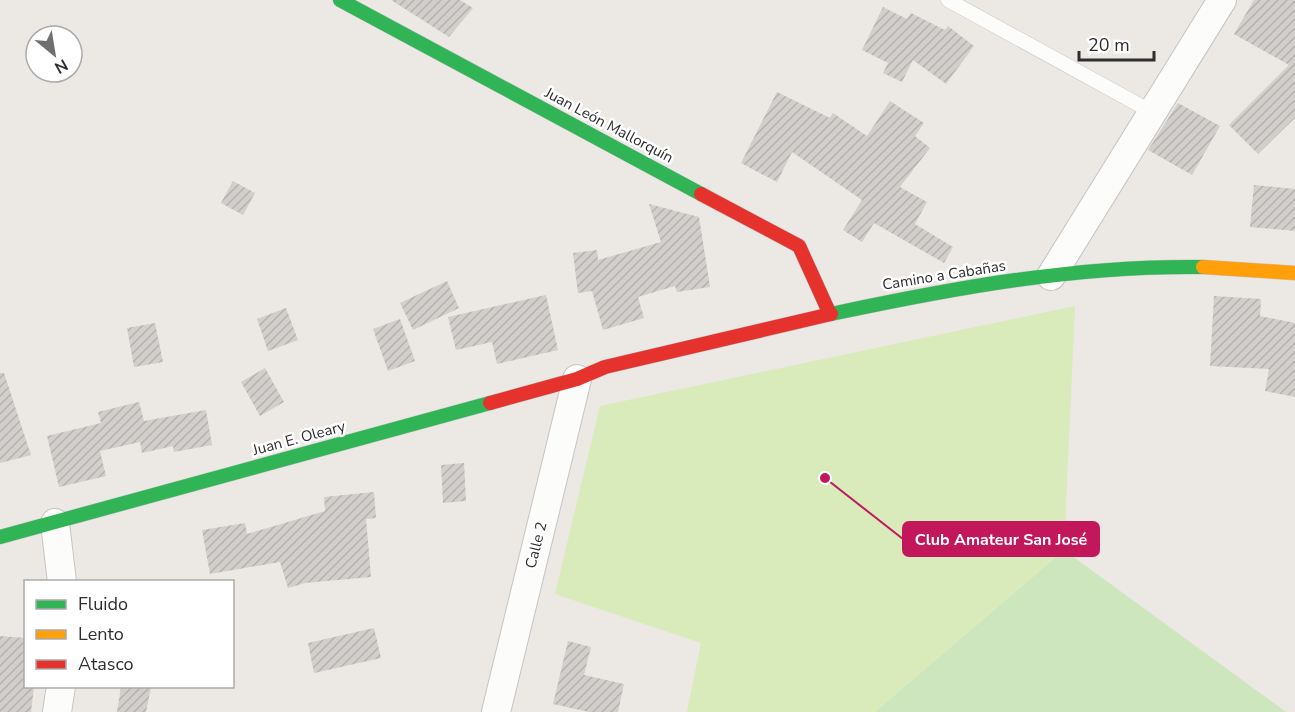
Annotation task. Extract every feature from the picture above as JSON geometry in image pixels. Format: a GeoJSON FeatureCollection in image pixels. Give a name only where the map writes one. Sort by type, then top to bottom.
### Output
{"type":"FeatureCollection","features":[{"type":"Feature","properties":{"kind":"street","name":"Juan León Mallorquín"},"geometry":{"type":"LineString","coordinates":[[340,0],[799,246],[829,312]]}},
{"type":"Feature","properties":{"kind":"street"},"geometry":{"type":"LineString","coordinates":[[1051,276],[1222,0]]}},
{"type":"Feature","properties":{"kind":"street","name":"Camino a Cabañas"},"geometry":{"type":"LineString","coordinates":[[605,367],[829,312],[945,290],[1051,276],[1174,267],[1295,273]]}},
{"type":"Feature","properties":{"kind":"street","name":"Juan E. Oleary"},"geometry":{"type":"LineString","coordinates":[[0,537],[577,378],[605,367]]}},
{"type":"Feature","properties":{"kind":"street","name":"Calle 2"},"geometry":{"type":"LineString","coordinates":[[496,712],[577,378]]}},
{"type":"Feature","properties":{"kind":"street"},"geometry":{"type":"LineString","coordinates":[[55,523],[63,580]]}},
{"type":"Feature","properties":{"kind":"street"},"geometry":{"type":"LineString","coordinates":[[57,712],[61,688]]}},
{"type":"Feature","properties":{"kind":"lane"},"geometry":{"type":"LineString","coordinates":[[948,0],[1152,112]]}},
{"type":"Feature","properties":{"kind":"green space"},"geometry":{"type":"Polygon","coordinates":[[[1075,306],[1064,550],[875,712],[687,712],[701,643],[555,594],[600,406],[1075,306]]]}},
{"type":"Feature","properties":{"kind":"green space"},"geometry":{"type":"Polygon","coordinates":[[[1064,550],[1286,712],[875,712],[1064,550]]]}},
{"type":"Feature","properties":{"kind":"building"},"geometry":{"type":"Polygon","coordinates":[[[391,0],[460,0],[473,8],[449,37],[391,0]]]}},
{"type":"Feature","properties":{"kind":"building"},"geometry":{"type":"Polygon","coordinates":[[[1254,0],[1295,0],[1295,118],[1258,154],[1229,125],[1289,65],[1234,34],[1254,0]]]}},
{"type":"Feature","properties":{"kind":"building"},"geometry":{"type":"Polygon","coordinates":[[[883,7],[907,19],[911,13],[945,30],[948,26],[974,46],[946,84],[913,60],[902,82],[883,73],[888,63],[862,50],[883,7]]]}},
{"type":"Feature","properties":{"kind":"building"},"geometry":{"type":"Polygon","coordinates":[[[777,92],[830,118],[833,113],[867,136],[890,101],[924,123],[915,136],[930,148],[900,187],[927,202],[915,224],[953,247],[944,263],[874,223],[862,242],[843,230],[862,200],[792,152],[777,182],[741,163],[777,92]]]}},
{"type":"Feature","properties":{"kind":"building"},"geometry":{"type":"Polygon","coordinates":[[[1178,103],[1220,126],[1192,175],[1148,150],[1178,103]]]}},
{"type":"Feature","properties":{"kind":"building"},"geometry":{"type":"Polygon","coordinates":[[[233,181],[255,193],[243,215],[221,203],[233,181]]]}},
{"type":"Feature","properties":{"kind":"building"},"geometry":{"type":"Polygon","coordinates":[[[1254,185],[1295,189],[1295,231],[1250,227],[1254,185]]]}},
{"type":"Feature","properties":{"kind":"building"},"geometry":{"type":"Polygon","coordinates":[[[649,204],[699,217],[710,287],[677,292],[675,286],[638,297],[644,318],[603,330],[592,291],[578,293],[573,253],[597,250],[598,260],[661,242],[649,204]]]}},
{"type":"Feature","properties":{"kind":"building"},"geometry":{"type":"Polygon","coordinates":[[[447,281],[459,308],[413,330],[400,303],[447,281]]]}},
{"type":"Feature","properties":{"kind":"building"},"geometry":{"type":"Polygon","coordinates":[[[546,295],[558,350],[497,364],[492,342],[456,350],[448,317],[546,295]]]}},
{"type":"Feature","properties":{"kind":"building"},"geometry":{"type":"Polygon","coordinates":[[[1214,296],[1261,299],[1260,316],[1295,323],[1295,397],[1265,391],[1269,369],[1210,366],[1214,296]]]}},
{"type":"Feature","properties":{"kind":"building"},"geometry":{"type":"Polygon","coordinates":[[[286,308],[298,340],[268,351],[257,319],[286,308]]]}},
{"type":"Feature","properties":{"kind":"building"},"geometry":{"type":"Polygon","coordinates":[[[400,319],[415,361],[388,371],[373,329],[400,319]]]}},
{"type":"Feature","properties":{"kind":"building"},"geometry":{"type":"Polygon","coordinates":[[[155,323],[163,362],[134,367],[127,328],[155,323]]]}},
{"type":"Feature","properties":{"kind":"building"},"geometry":{"type":"Polygon","coordinates":[[[265,368],[284,402],[260,416],[241,382],[265,368]]]}},
{"type":"Feature","properties":{"kind":"building"},"geometry":{"type":"Polygon","coordinates":[[[0,373],[4,373],[31,455],[0,463],[0,373]]]}},
{"type":"Feature","properties":{"kind":"building"},"geometry":{"type":"Polygon","coordinates":[[[139,402],[144,421],[206,410],[212,445],[174,452],[173,446],[142,453],[140,442],[100,451],[106,476],[59,487],[47,436],[101,423],[98,412],[139,402]]]}},
{"type":"Feature","properties":{"kind":"building"},"geometry":{"type":"Polygon","coordinates":[[[464,463],[466,501],[443,503],[441,465],[464,463]]]}},
{"type":"Feature","properties":{"kind":"building"},"geometry":{"type":"Polygon","coordinates":[[[374,492],[376,518],[366,519],[371,577],[305,583],[288,588],[280,562],[210,574],[202,530],[245,523],[247,534],[325,511],[324,497],[374,492]]]}},
{"type":"Feature","properties":{"kind":"building"},"geometry":{"type":"Polygon","coordinates":[[[374,628],[381,658],[314,673],[308,643],[374,628]]]}},
{"type":"Feature","properties":{"kind":"building"},"geometry":{"type":"Polygon","coordinates":[[[0,636],[24,638],[24,688],[34,688],[31,712],[0,712],[0,636]]]}},
{"type":"Feature","properties":{"kind":"building"},"geometry":{"type":"Polygon","coordinates":[[[568,641],[591,647],[584,675],[624,684],[618,712],[589,712],[553,704],[568,641]]]}},
{"type":"Feature","properties":{"kind":"building"},"geometry":{"type":"Polygon","coordinates":[[[121,688],[151,688],[146,712],[117,712],[121,688]]]}},
{"type":"Feature","properties":{"kind":"traffic: fast"},"geometry":{"type":"LineString","coordinates":[[340,0],[701,194]]}},
{"type":"Feature","properties":{"kind":"traffic: fast"},"geometry":{"type":"LineString","coordinates":[[831,314],[969,287],[1063,274],[1156,267],[1203,267]]}},
{"type":"Feature","properties":{"kind":"traffic: fast"},"geometry":{"type":"LineString","coordinates":[[0,537],[490,403]]}},
{"type":"Feature","properties":{"kind":"traffic: slow"},"geometry":{"type":"LineString","coordinates":[[1203,267],[1295,273]]}},
{"type":"Feature","properties":{"kind":"traffic: jam"},"geometry":{"type":"LineString","coordinates":[[701,194],[799,246],[829,312]]}},
{"type":"Feature","properties":{"kind":"traffic: jam"},"geometry":{"type":"LineString","coordinates":[[490,403],[577,379],[605,367],[831,314]]}},
{"type":"Feature","properties":{"kind":"place","name":"Club Amateur San José"},"geometry":{"type":"Point","coordinates":[825,478]}}]}
